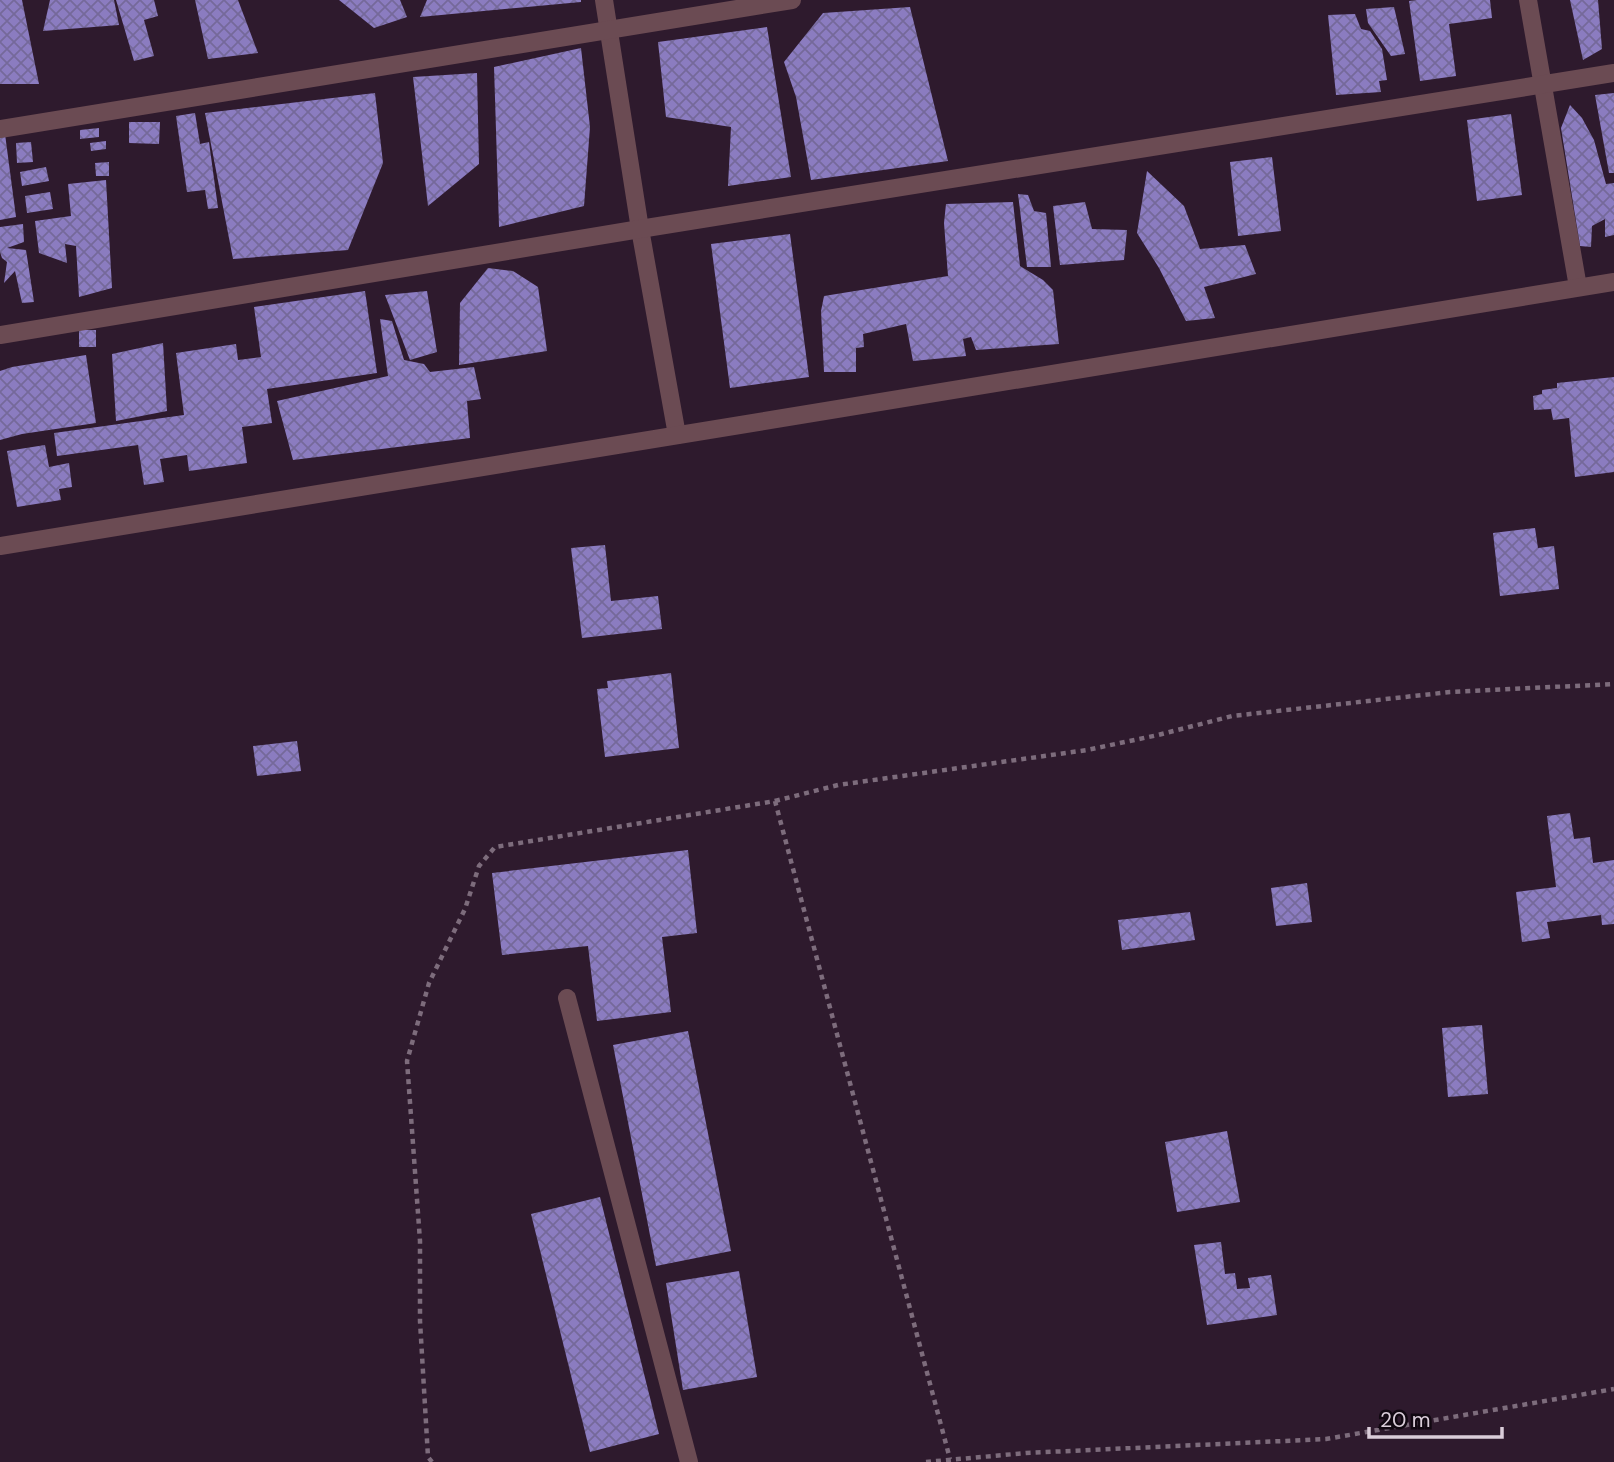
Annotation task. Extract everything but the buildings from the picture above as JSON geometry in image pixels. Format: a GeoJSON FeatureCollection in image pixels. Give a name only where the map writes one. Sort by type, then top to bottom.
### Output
{"type":"FeatureCollection","features":[{"type":"Feature","properties":{"kind":"street"},"geometry":{"type":"LineString","coordinates":[[604,0],[640,229],[677,435]]}},
{"type":"Feature","properties":{"kind":"street"},"geometry":{"type":"LineString","coordinates":[[0,129],[792,0]]}},
{"type":"Feature","properties":{"kind":"street"},"geometry":{"type":"LineString","coordinates":[[1528,0],[1578,287]]}},
{"type":"Feature","properties":{"kind":"street"},"geometry":{"type":"LineString","coordinates":[[0,335],[1614,73]]}},
{"type":"Feature","properties":{"kind":"street"},"geometry":{"type":"LineString","coordinates":[[0,546],[1614,282]]}},
{"type":"Feature","properties":{"kind":"street"},"geometry":{"type":"LineString","coordinates":[[566,998],[689,1462]]}},
{"type":"Feature","properties":{"kind":"path"},"geometry":{"type":"LineString","coordinates":[[432,1462],[428,1457],[424,1405],[420,1241],[407,1061],[429,983],[465,909],[479,866],[495,848],[775,801],[838,785],[1087,750],[1232,716],[1450,692],[1614,684]]}},
{"type":"Feature","properties":{"kind":"path"},"geometry":{"type":"LineString","coordinates":[[775,801],[950,1459]]}},
{"type":"Feature","properties":{"kind":"path"},"geometry":{"type":"LineString","coordinates":[[926,1462],[1026,1453],[1326,1439],[1614,1390]]}}]}
